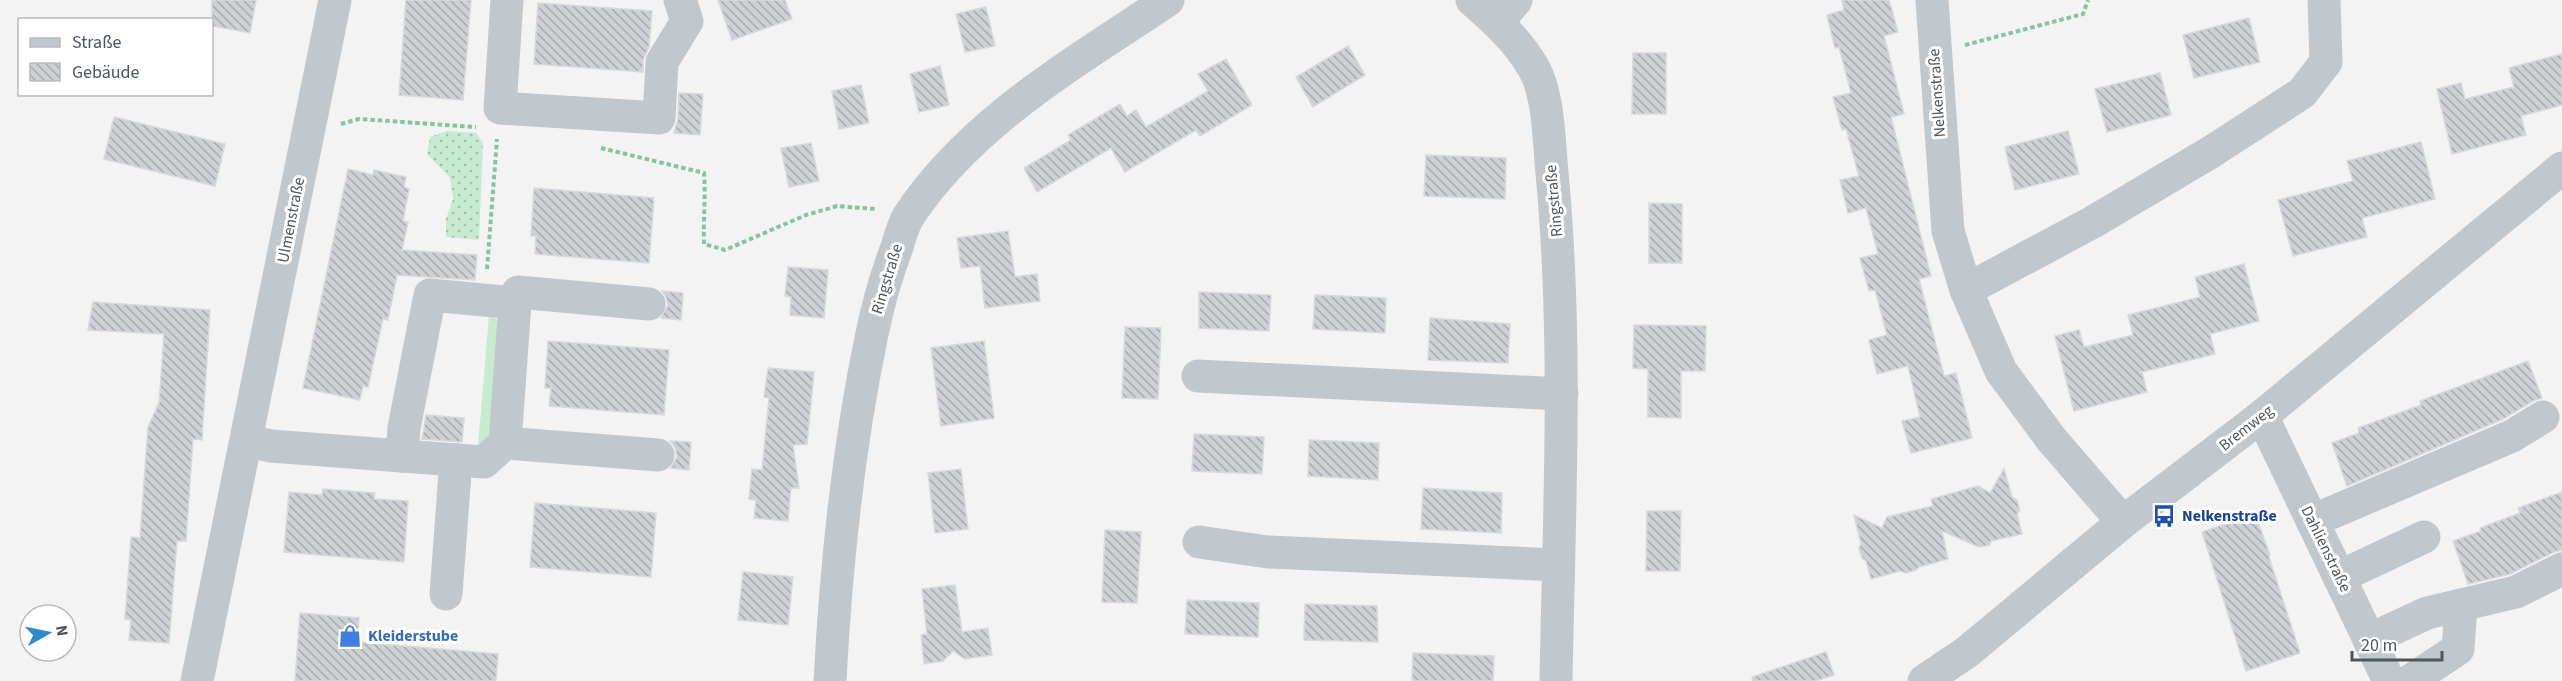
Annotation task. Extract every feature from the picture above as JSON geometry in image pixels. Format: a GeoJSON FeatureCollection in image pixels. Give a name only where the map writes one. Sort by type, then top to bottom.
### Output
{"type":"FeatureCollection","features":[{"type":"Feature","properties":{"kind":"street","name":"Ulmenstraße"},"geometry":{"type":"LineString","coordinates":[[197,681],[335,0]]}},
{"type":"Feature","properties":{"kind":"street"},"geometry":{"type":"LineString","coordinates":[[507,0],[500,108],[659,118],[662,62],[687,21],[680,0]]}},
{"type":"Feature","properties":{"kind":"street","name":"Ringstraße"},"geometry":{"type":"LineString","coordinates":[[830,681],[836,578],[859,396],[880,291],[907,219],[946,168],[998,119],[1168,0]]}},
{"type":"Feature","properties":{"kind":"street","name":"Ringstraße"},"geometry":{"type":"LineString","coordinates":[[1472,0],[1507,11],[1534,68],[1546,106],[1557,224],[1562,394],[1557,681]]}},
{"type":"Feature","properties":{"kind":"street","name":"Nelkenstraße"},"geometry":{"type":"LineString","coordinates":[[1932,0],[1948,231],[1966,291],[2001,371],[2052,440],[2123,522]]}},
{"type":"Feature","properties":{"kind":"street"},"geometry":{"type":"LineString","coordinates":[[1966,291],[2092,222],[2201,158],[2302,93],[2326,62],[2324,0]]}},
{"type":"Feature","properties":{"kind":"street","name":"Bremweg"},"geometry":{"type":"LineString","coordinates":[[1924,681],[1967,652],[2123,522],[2262,416],[2562,168]]}},
{"type":"Feature","properties":{"kind":"street"},"geometry":{"type":"LineString","coordinates":[[402,456],[404,428],[430,295],[500,302],[518,292],[649,304]]}},
{"type":"Feature","properties":{"kind":"street"},"geometry":{"type":"LineString","coordinates":[[500,302],[505,443]]}},
{"type":"Feature","properties":{"kind":"street"},"geometry":{"type":"LineString","coordinates":[[1198,376],[1562,394]]}},
{"type":"Feature","properties":{"kind":"street","name":"Dahlienstraße"},"geometry":{"type":"LineString","coordinates":[[2262,416],[2389,681]]}},
{"type":"Feature","properties":{"kind":"street"},"geometry":{"type":"LineString","coordinates":[[2312,521],[2511,436],[2543,417]]}},
{"type":"Feature","properties":{"kind":"street"},"geometry":{"type":"LineString","coordinates":[[247,441],[272,446],[484,462],[505,443],[658,455]]}},
{"type":"Feature","properties":{"kind":"street"},"geometry":{"type":"LineString","coordinates":[[446,594],[456,460]]}},
{"type":"Feature","properties":{"kind":"street"},"geometry":{"type":"LineString","coordinates":[[2339,577],[2424,537]]}},
{"type":"Feature","properties":{"kind":"street"},"geometry":{"type":"LineString","coordinates":[[1199,542],[1268,552],[1558,565]]}},
{"type":"Feature","properties":{"kind":"street"},"geometry":{"type":"LineString","coordinates":[[2369,640],[2427,613],[2517,592],[2562,569]]}},
{"type":"Feature","properties":{"kind":"street"},"geometry":{"type":"LineString","coordinates":[[2410,681],[2458,649],[2462,605]]}},
{"type":"Feature","properties":{"kind":"path"},"geometry":{"type":"LineString","coordinates":[[1935,53],[2083,14],[2088,0]]}},
{"type":"Feature","properties":{"kind":"path"},"geometry":{"type":"LineString","coordinates":[[310,121],[335,125],[359,119],[486,128]]}},
{"type":"Feature","properties":{"kind":"path"},"geometry":{"type":"LineString","coordinates":[[498,129],[500,302]]}},
{"type":"Feature","properties":{"kind":"path"},"geometry":{"type":"LineString","coordinates":[[594,146],[704,173],[706,194],[703,219],[704,244],[725,250],[806,215],[837,206],[893,211],[907,219]]}},
{"type":"Feature","properties":{"kind":"green space"},"geometry":{"type":"Polygon","coordinates":[[[446,131],[476,133],[483,143],[479,240],[446,237],[446,219],[453,199],[450,178],[427,154],[430,137],[446,131]]]}},
{"type":"Feature","properties":{"kind":"green space"},"geometry":{"type":"Polygon","coordinates":[[[489,315],[498,320],[491,438],[478,446],[489,315]]]}},
{"type":"Feature","properties":{"kind":"building"},"geometry":{"type":"Polygon","coordinates":[[[212,0],[256,0],[250,33],[213,26],[212,0]]]}},
{"type":"Feature","properties":{"kind":"building"},"geometry":{"type":"Polygon","coordinates":[[[406,0],[471,0],[463,100],[399,95],[406,0]]]}},
{"type":"Feature","properties":{"kind":"building"},"geometry":{"type":"Polygon","coordinates":[[[718,0],[785,0],[792,19],[732,40],[718,0]]]}},
{"type":"Feature","properties":{"kind":"building"},"geometry":{"type":"Polygon","coordinates":[[[1842,0],[1889,0],[1898,32],[1884,36],[1904,114],[1891,117],[1931,276],[1919,279],[1944,376],[1956,373],[1972,438],[1911,453],[1902,421],[1920,417],[1908,366],[1877,374],[1869,340],[1887,335],[1875,290],[1869,291],[1860,258],[1878,254],[1866,208],[1848,213],[1840,180],[1859,176],[1846,129],[1842,130],[1833,97],[1851,93],[1839,47],[1835,48],[1827,15],[1844,10],[1842,0]]]}},
{"type":"Feature","properties":{"kind":"building"},"geometry":{"type":"Polygon","coordinates":[[[538,3],[652,11],[649,47],[643,60],[643,72],[534,64],[538,3]]]}},
{"type":"Feature","properties":{"kind":"building"},"geometry":{"type":"Polygon","coordinates":[[[986,7],[995,46],[965,52],[956,14],[986,7]]]}},
{"type":"Feature","properties":{"kind":"building"},"geometry":{"type":"Polygon","coordinates":[[[2249,18],[2260,62],[2194,78],[2183,35],[2249,18]]]}},
{"type":"Feature","properties":{"kind":"building"},"geometry":{"type":"Polygon","coordinates":[[[1348,46],[1365,75],[1313,107],[1296,77],[1348,46]]]}},
{"type":"Feature","properties":{"kind":"building"},"geometry":{"type":"Polygon","coordinates":[[[1633,53],[1666,53],[1666,114],[1632,114],[1633,53]]]}},
{"type":"Feature","properties":{"kind":"building"},"geometry":{"type":"Polygon","coordinates":[[[2562,54],[2562,105],[2521,116],[2526,135],[2452,154],[2437,89],[2461,83],[2465,99],[2514,87],[2509,68],[2562,54]]]}},
{"type":"Feature","properties":{"kind":"building"},"geometry":{"type":"Polygon","coordinates":[[[1226,59],[1252,105],[1200,136],[1196,130],[1125,172],[1111,148],[1037,192],[1024,168],[1071,140],[1068,135],[1120,104],[1127,116],[1136,110],[1146,127],[1208,91],[1198,74],[1226,59]]]}},
{"type":"Feature","properties":{"kind":"building"},"geometry":{"type":"Polygon","coordinates":[[[940,66],[949,105],[919,112],[910,74],[940,66]]]}},
{"type":"Feature","properties":{"kind":"building"},"geometry":{"type":"Polygon","coordinates":[[[2160,73],[2171,115],[2107,132],[2095,89],[2160,73]]]}},
{"type":"Feature","properties":{"kind":"building"},"geometry":{"type":"Polygon","coordinates":[[[861,85],[869,123],[839,129],[832,91],[861,85]]]}},
{"type":"Feature","properties":{"kind":"building"},"geometry":{"type":"Polygon","coordinates":[[[679,93],[703,94],[700,135],[674,133],[678,119],[679,93]]]}},
{"type":"Feature","properties":{"kind":"building"},"geometry":{"type":"Polygon","coordinates":[[[114,117],[225,144],[215,186],[104,159],[114,117]]]}},
{"type":"Feature","properties":{"kind":"building"},"geometry":{"type":"Polygon","coordinates":[[[2068,131],[2079,174],[2015,190],[2005,147],[2068,131]]]}},
{"type":"Feature","properties":{"kind":"building"},"geometry":{"type":"Polygon","coordinates":[[[2421,142],[2435,199],[2362,218],[2367,237],[2293,256],[2278,200],[2353,181],[2347,161],[2421,142]]]}},
{"type":"Feature","properties":{"kind":"building"},"geometry":{"type":"Polygon","coordinates":[[[811,143],[819,181],[789,187],[781,148],[811,143]]]}},
{"type":"Feature","properties":{"kind":"building"},"geometry":{"type":"Polygon","coordinates":[[[1426,155],[1506,158],[1505,199],[1424,196],[1426,155]]]}},
{"type":"Feature","properties":{"kind":"building"},"geometry":{"type":"Polygon","coordinates":[[[348,169],[373,175],[374,170],[406,177],[404,187],[409,189],[403,221],[408,222],[402,250],[477,255],[475,280],[397,275],[388,320],[383,319],[368,387],[363,386],[360,400],[303,388],[348,169]]]}},
{"type":"Feature","properties":{"kind":"building"},"geometry":{"type":"Polygon","coordinates":[[[534,188],[654,198],[649,263],[535,254],[536,236],[531,236],[534,188]]]}},
{"type":"Feature","properties":{"kind":"building"},"geometry":{"type":"Polygon","coordinates":[[[1649,203],[1682,204],[1682,263],[1649,263],[1649,203]]]}},
{"type":"Feature","properties":{"kind":"building"},"geometry":{"type":"Polygon","coordinates":[[[1008,231],[1015,277],[1037,274],[1040,301],[985,308],[980,266],[961,268],[957,238],[1008,231]]]}},
{"type":"Feature","properties":{"kind":"building"},"geometry":{"type":"Polygon","coordinates":[[[2244,264],[2259,321],[2210,334],[2215,354],[2142,372],[2147,392],[2074,411],[2055,336],[2079,330],[2084,347],[2133,335],[2128,315],[2200,297],[2195,277],[2244,264]]]}},
{"type":"Feature","properties":{"kind":"building"},"geometry":{"type":"Polygon","coordinates":[[[788,267],[828,270],[824,318],[790,315],[791,297],[785,296],[788,267]]]}},
{"type":"Feature","properties":{"kind":"building"},"geometry":{"type":"Polygon","coordinates":[[[662,291],[683,293],[681,320],[661,318],[668,305],[662,291]]]}},
{"type":"Feature","properties":{"kind":"building"},"geometry":{"type":"Polygon","coordinates":[[[1199,292],[1271,295],[1269,331],[1199,328],[1199,292]]]}},
{"type":"Feature","properties":{"kind":"building"},"geometry":{"type":"Polygon","coordinates":[[[1315,295],[1386,298],[1385,333],[1313,329],[1315,295]]]}},
{"type":"Feature","properties":{"kind":"building"},"geometry":{"type":"Polygon","coordinates":[[[93,302],[210,310],[202,440],[193,439],[186,541],[177,541],[169,643],[129,640],[131,620],[125,619],[131,537],[140,538],[148,427],[159,403],[164,334],[88,330],[93,302]]]}},
{"type":"Feature","properties":{"kind":"building"},"geometry":{"type":"Polygon","coordinates":[[[1430,318],[1510,324],[1508,363],[1428,360],[1430,318]]]}},
{"type":"Feature","properties":{"kind":"building"},"geometry":{"type":"Polygon","coordinates":[[[1634,325],[1706,326],[1705,371],[1681,371],[1681,418],[1648,417],[1648,369],[1633,368],[1634,325]]]}},
{"type":"Feature","properties":{"kind":"building"},"geometry":{"type":"Polygon","coordinates":[[[1125,327],[1161,328],[1158,399],[1122,398],[1125,327]]]}},
{"type":"Feature","properties":{"kind":"building"},"geometry":{"type":"Polygon","coordinates":[[[548,341],[669,350],[664,415],[549,406],[551,388],[545,388],[548,341]]]}},
{"type":"Feature","properties":{"kind":"building"},"geometry":{"type":"Polygon","coordinates":[[[984,341],[994,418],[941,426],[931,348],[984,341]]]}},
{"type":"Feature","properties":{"kind":"building"},"geometry":{"type":"Polygon","coordinates":[[[2528,361],[2542,398],[2503,419],[2347,486],[2332,443],[2359,433],[2358,428],[2421,405],[2420,401],[2528,361]]]}},
{"type":"Feature","properties":{"kind":"building"},"geometry":{"type":"Polygon","coordinates":[[[768,368],[814,372],[807,444],[793,445],[799,488],[791,488],[788,521],[754,518],[756,500],[749,499],[752,469],[762,470],[769,398],[764,397],[768,368]]]}},
{"type":"Feature","properties":{"kind":"building"},"geometry":{"type":"Polygon","coordinates":[[[426,415],[464,418],[462,442],[422,439],[426,415]]]}},
{"type":"Feature","properties":{"kind":"building"},"geometry":{"type":"Polygon","coordinates":[[[1194,434],[1264,437],[1262,474],[1192,471],[1194,434]]]}},
{"type":"Feature","properties":{"kind":"building"},"geometry":{"type":"Polygon","coordinates":[[[1309,440],[1379,443],[1378,480],[1308,476],[1309,440]]]}},
{"type":"Feature","properties":{"kind":"building"},"geometry":{"type":"Polygon","coordinates":[[[670,441],[691,442],[689,470],[671,468],[677,456],[675,447],[670,441]]]}},
{"type":"Feature","properties":{"kind":"building"},"geometry":{"type":"Polygon","coordinates":[[[961,469],[968,529],[935,533],[928,473],[961,469]]]}},
{"type":"Feature","properties":{"kind":"building"},"geometry":{"type":"Polygon","coordinates":[[[2004,469],[2012,497],[2017,500],[2020,510],[2017,514],[2022,534],[1991,541],[1990,545],[1979,547],[1942,531],[1948,559],[1906,573],[1900,571],[1871,579],[1866,561],[1862,558],[1859,548],[1861,544],[1854,515],[1882,528],[1887,517],[1933,506],[1931,499],[1978,486],[1990,493],[2004,469]]]}},
{"type":"Feature","properties":{"kind":"building"},"geometry":{"type":"Polygon","coordinates":[[[1423,488],[1502,493],[1501,533],[1421,529],[1423,488]]]}},
{"type":"Feature","properties":{"kind":"building"},"geometry":{"type":"Polygon","coordinates":[[[323,489],[375,493],[374,499],[408,501],[404,562],[284,552],[289,492],[322,495],[323,489]]]}},
{"type":"Feature","properties":{"kind":"building"},"geometry":{"type":"Polygon","coordinates":[[[2562,492],[2562,550],[2510,574],[2468,584],[2453,541],[2520,513],[2518,508],[2562,492]]]}},
{"type":"Feature","properties":{"kind":"building"},"geometry":{"type":"Polygon","coordinates":[[[535,503],[656,513],[651,577],[530,567],[535,503]]]}},
{"type":"Feature","properties":{"kind":"building"},"geometry":{"type":"Polygon","coordinates":[[[1647,511],[1681,511],[1680,571],[1646,571],[1647,511]]]}},
{"type":"Feature","properties":{"kind":"building"},"geometry":{"type":"Polygon","coordinates":[[[2255,514],[2300,653],[2246,671],[2202,532],[2255,514]]]}},
{"type":"Feature","properties":{"kind":"building"},"geometry":{"type":"Polygon","coordinates":[[[1105,530],[1141,532],[1137,603],[1102,602],[1105,530]]]}},
{"type":"Feature","properties":{"kind":"building"},"geometry":{"type":"Polygon","coordinates":[[[743,572],[793,577],[788,625],[738,620],[743,572]]]}},
{"type":"Feature","properties":{"kind":"building"},"geometry":{"type":"Polygon","coordinates":[[[955,585],[962,632],[988,628],[992,655],[965,659],[953,651],[943,661],[924,664],[921,635],[927,634],[922,589],[955,585]]]}},
{"type":"Feature","properties":{"kind":"building"},"geometry":{"type":"Polygon","coordinates":[[[1187,600],[1259,603],[1258,637],[1185,634],[1187,600]]]}},
{"type":"Feature","properties":{"kind":"building"},"geometry":{"type":"Polygon","coordinates":[[[1305,604],[1377,606],[1378,642],[1304,640],[1305,604]]]}},
{"type":"Feature","properties":{"kind":"building"},"geometry":{"type":"Polygon","coordinates":[[[300,613],[359,618],[357,642],[498,654],[496,681],[295,681],[300,613]]]}},
{"type":"Feature","properties":{"kind":"building"},"geometry":{"type":"Polygon","coordinates":[[[1826,652],[1834,675],[1816,681],[1753,681],[1752,677],[1826,652]]]}},
{"type":"Feature","properties":{"kind":"building"},"geometry":{"type":"Polygon","coordinates":[[[1413,653],[1494,656],[1493,681],[1412,681],[1413,653]]]}},
{"type":"Feature","properties":{"kind":"place","name":"Nelkenstraße"},"geometry":{"type":"Point","coordinates":[2164,516]}},
{"type":"Feature","properties":{"kind":"place","name":"Kleiderstube"},"geometry":{"type":"Point","coordinates":[350,636]}}]}
